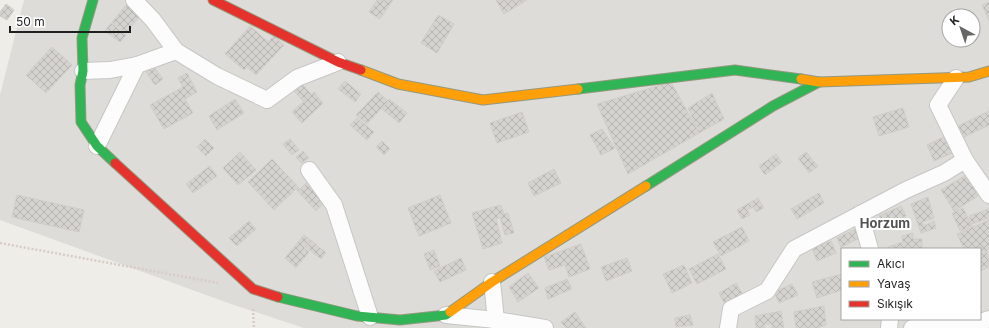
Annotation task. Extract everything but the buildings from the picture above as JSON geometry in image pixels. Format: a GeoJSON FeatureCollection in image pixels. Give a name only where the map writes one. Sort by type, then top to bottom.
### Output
{"type":"FeatureCollection","features":[{"type":"Feature","properties":{"kind":"street"},"geometry":{"type":"LineString","coordinates":[[93,0],[82,38],[83,71],[80,85],[82,122],[97,146],[253,289],[298,303],[370,317],[400,320],[446,315],[497,324],[545,328]]}},
{"type":"Feature","properties":{"kind":"street"},"geometry":{"type":"LineString","coordinates":[[134,0],[153,20],[176,51],[217,76],[268,100],[297,78],[338,62]]}},
{"type":"Feature","properties":{"kind":"street"},"geometry":{"type":"LineString","coordinates":[[213,0],[338,62],[398,84],[483,100],[735,70],[819,82],[969,78],[989,71]]}},
{"type":"Feature","properties":{"kind":"street"},"geometry":{"type":"LineString","coordinates":[[83,71],[110,70],[137,65],[176,51]]}},
{"type":"Feature","properties":{"kind":"street"},"geometry":{"type":"LineString","coordinates":[[97,146],[137,65]]}},
{"type":"Feature","properties":{"kind":"street"},"geometry":{"type":"LineString","coordinates":[[956,78],[938,105],[965,160],[989,196]]}},
{"type":"Feature","properties":{"kind":"street"},"geometry":{"type":"LineString","coordinates":[[446,315],[492,282],[773,106],[819,82]]}},
{"type":"Feature","properties":{"kind":"street"},"geometry":{"type":"LineString","coordinates":[[728,328],[731,309],[767,291],[794,250],[860,214],[944,173],[965,160]]}},
{"type":"Feature","properties":{"kind":"street"},"geometry":{"type":"LineString","coordinates":[[309,170],[334,205],[370,317]]}},
{"type":"Feature","properties":{"kind":"street"},"geometry":{"type":"LineString","coordinates":[[860,214],[870,248]]}},
{"type":"Feature","properties":{"kind":"street"},"geometry":{"type":"LineString","coordinates":[[492,282],[497,324]]}},
{"type":"Feature","properties":{"kind":"street"},"geometry":{"type":"LineString","coordinates":[[912,328],[972,325],[989,319]]}},
{"type":"Feature","properties":{"kind":"path"},"geometry":{"type":"LineString","coordinates":[[0,243],[222,284]]}},
{"type":"Feature","properties":{"kind":"shaded area"},"geometry":{"type":"Polygon","coordinates":[[[24,0],[989,0],[989,328],[304,328],[231,304],[0,220],[0,95],[24,0]]]}},
{"type":"Feature","properties":{"kind":"traffic: fast"},"geometry":{"type":"LineString","coordinates":[[93,0],[82,38],[83,71],[80,85],[81,122],[97,146],[115,163]]}},
{"type":"Feature","properties":{"kind":"traffic: fast"},"geometry":{"type":"LineString","coordinates":[[578,89],[735,70],[801,79]]}},
{"type":"Feature","properties":{"kind":"traffic: fast"},"geometry":{"type":"LineString","coordinates":[[646,186],[773,106],[819,82]]}},
{"type":"Feature","properties":{"kind":"traffic: fast"},"geometry":{"type":"LineString","coordinates":[[278,297],[357,316],[400,320],[446,315],[450,312]]}},
{"type":"Feature","properties":{"kind":"traffic: slow"},"geometry":{"type":"LineString","coordinates":[[361,70],[398,84],[483,100],[578,89]]}},
{"type":"Feature","properties":{"kind":"traffic: slow"},"geometry":{"type":"LineString","coordinates":[[801,79],[819,82],[969,77],[989,71]]}},
{"type":"Feature","properties":{"kind":"traffic: slow"},"geometry":{"type":"LineString","coordinates":[[450,312],[492,282],[646,186]]}},
{"type":"Feature","properties":{"kind":"traffic: jam"},"geometry":{"type":"LineString","coordinates":[[213,0],[338,62],[361,70]]}},
{"type":"Feature","properties":{"kind":"traffic: jam"},"geometry":{"type":"LineString","coordinates":[[115,163],[253,289],[278,297]]}},
{"type":"Feature","properties":{"kind":"district","name":"Horzum"},"geometry":{"type":"Point","coordinates":[885,223]}}]}
